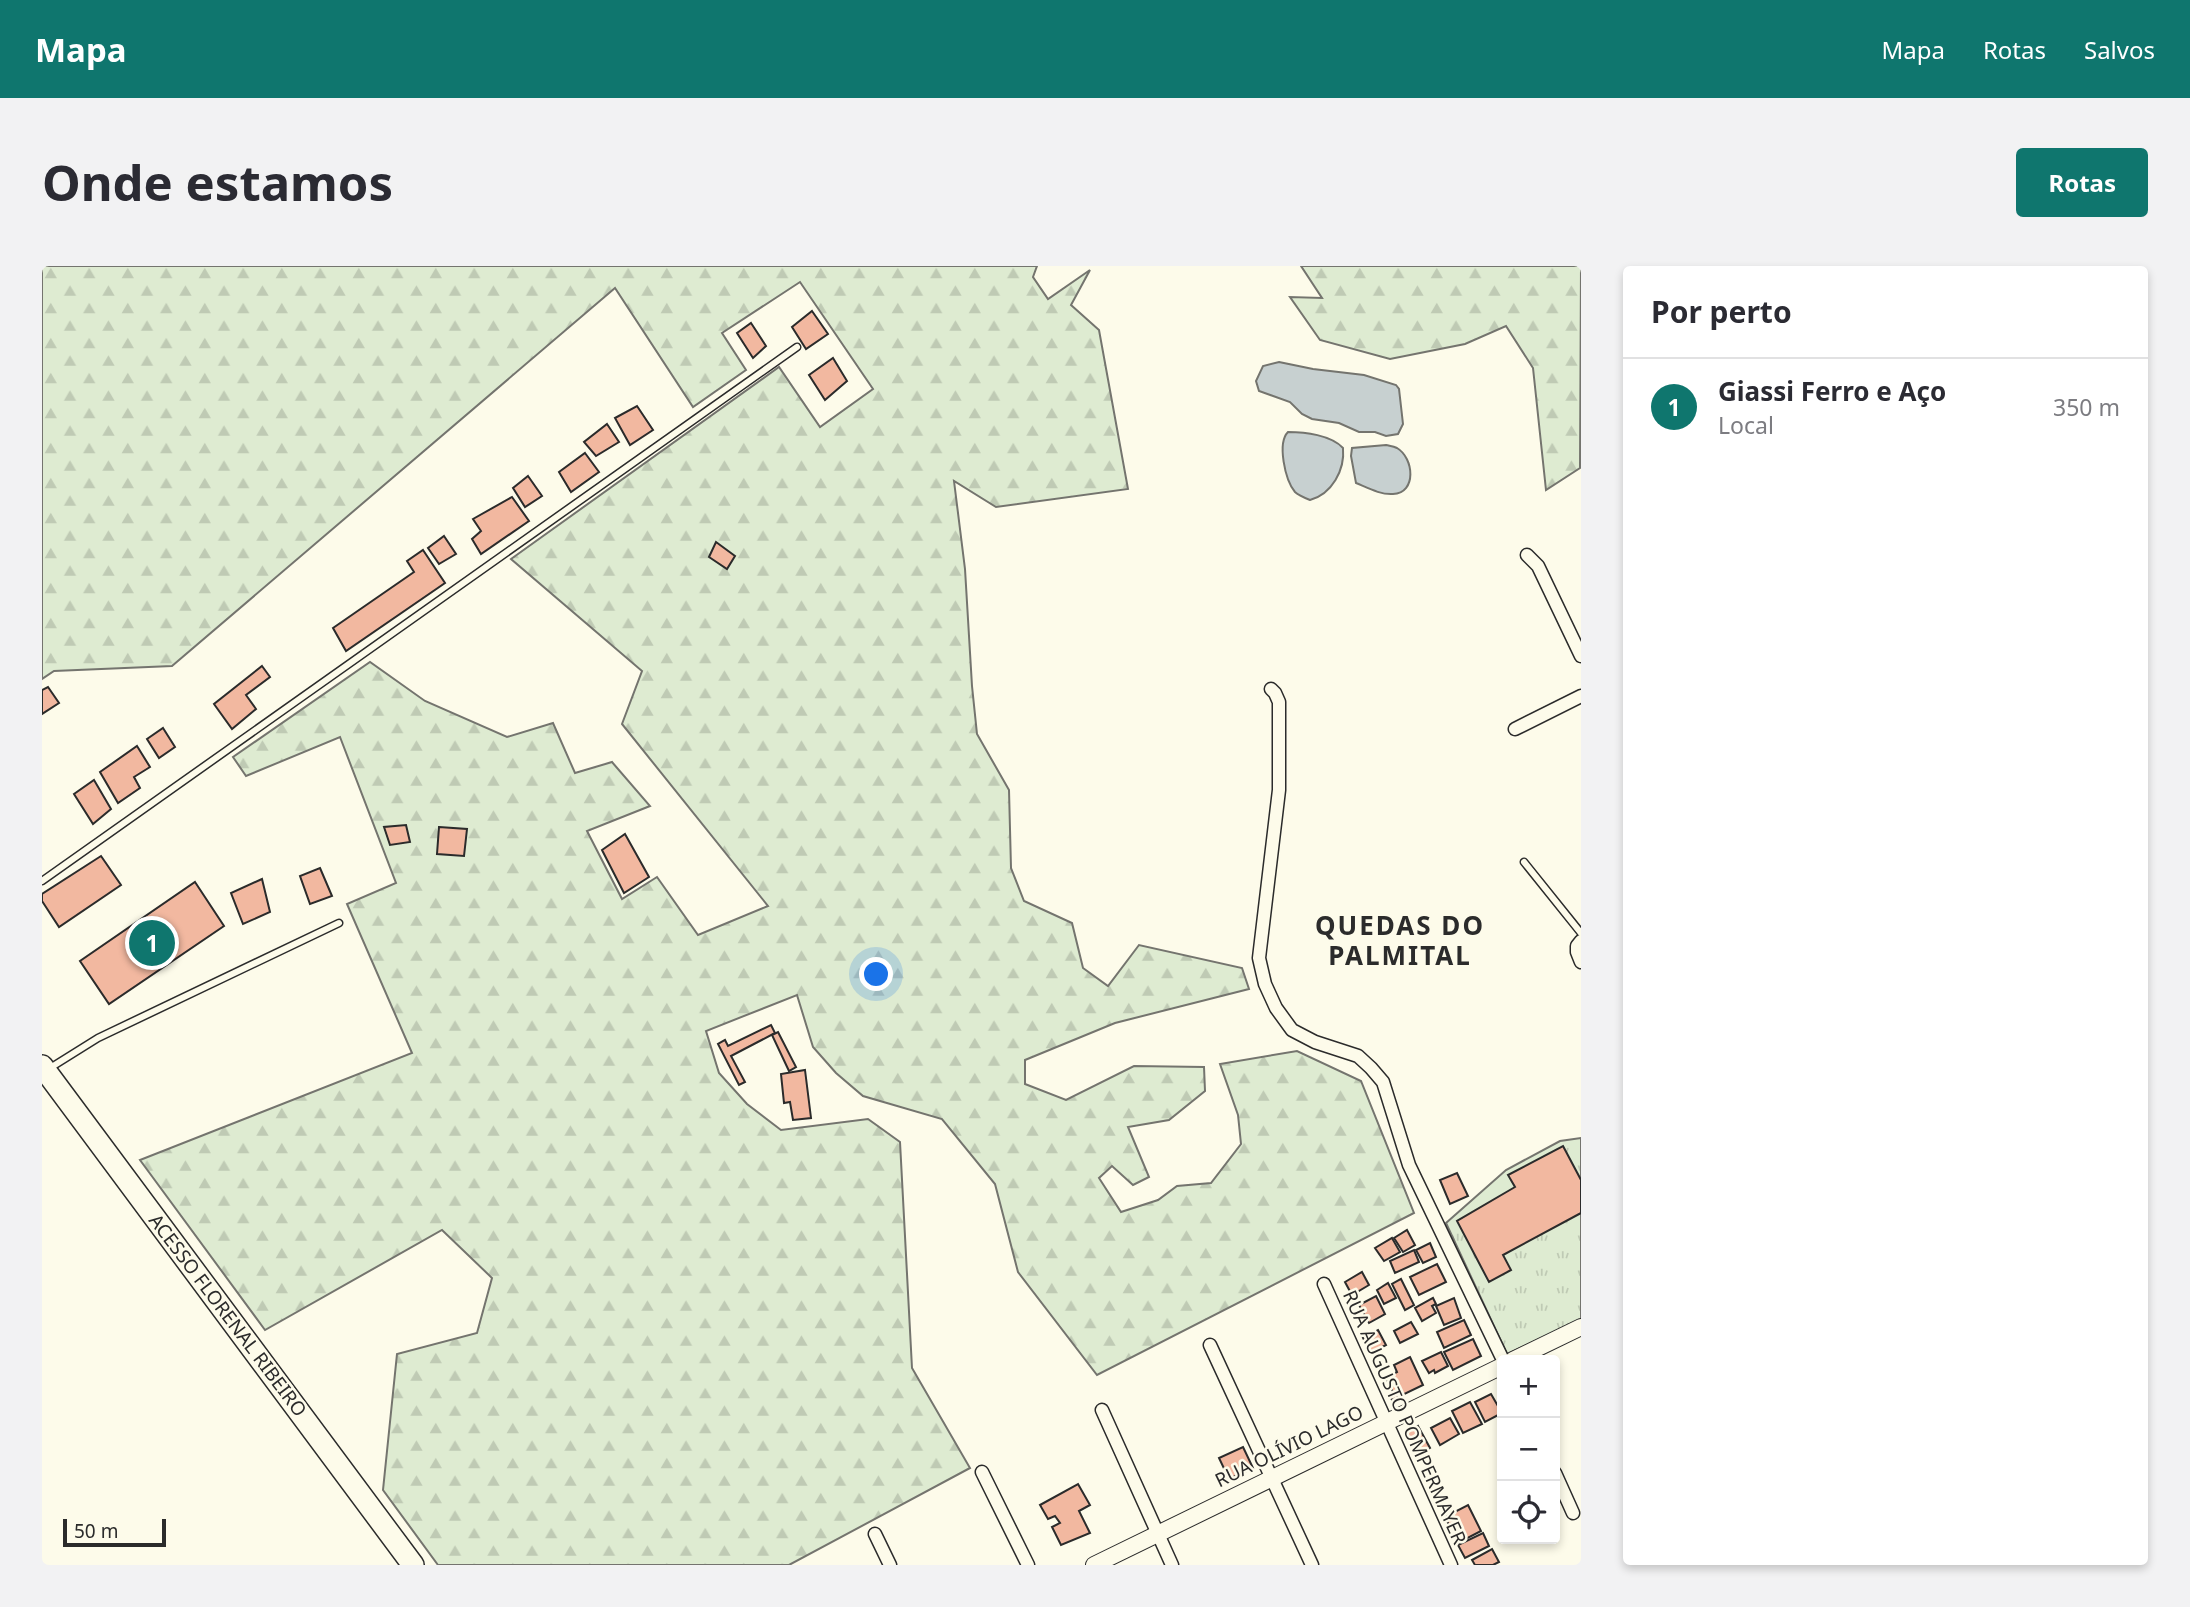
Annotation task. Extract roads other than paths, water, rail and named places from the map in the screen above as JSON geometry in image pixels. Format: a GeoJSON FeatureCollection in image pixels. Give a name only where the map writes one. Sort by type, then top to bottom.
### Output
{"type":"FeatureCollection","features":[{"type":"Feature","properties":{"kind":"highway","name":"ACESSO FLORENAL RIBEIRO"},"geometry":{"type":"LineString","coordinates":[[44,1069],[413,1565]]}},
{"type":"Feature","properties":{"kind":"street"},"geometry":{"type":"LineString","coordinates":[[1527,555],[1538,566],[1581,656]]}},
{"type":"Feature","properties":{"kind":"street"},"geometry":{"type":"LineString","coordinates":[[1271,689],[1279,702],[1279,790],[1259,958],[1265,984],[1276,1008],[1292,1030],[1315,1042],[1357,1056],[1382,1082],[1409,1165],[1501,1355]]}},
{"type":"Feature","properties":{"kind":"street"},"geometry":{"type":"LineString","coordinates":[[1515,729],[1581,696]]}},
{"type":"Feature","properties":{"kind":"street"},"geometry":{"type":"LineString","coordinates":[[1581,942],[1577,946],[1577,952],[1581,962]]}},
{"type":"Feature","properties":{"kind":"street","name":"RUA AUGUSTO POMPERMAYER"},"geometry":{"type":"LineString","coordinates":[[1324,1284],[1451,1565]]}},
{"type":"Feature","properties":{"kind":"street"},"geometry":{"type":"LineString","coordinates":[[1523,1355],[1581,1327]]}},
{"type":"Feature","properties":{"kind":"street"},"geometry":{"type":"LineString","coordinates":[[1210,1345],[1312,1565]]}},
{"type":"Feature","properties":{"kind":"street","name":"RUA OLÍVIO LAGO"},"geometry":{"type":"LineString","coordinates":[[1094,1565],[1497,1368]]}},
{"type":"Feature","properties":{"kind":"street"},"geometry":{"type":"LineString","coordinates":[[1102,1410],[1172,1565]]}},
{"type":"Feature","properties":{"kind":"street"},"geometry":{"type":"LineString","coordinates":[[982,1472],[1028,1565]]}},
{"type":"Feature","properties":{"kind":"street"},"geometry":{"type":"LineString","coordinates":[[1559,1481],[1573,1513]]}},
{"type":"Feature","properties":{"kind":"street"},"geometry":{"type":"LineString","coordinates":[[875,1534],[890,1565]]}},
{"type":"Feature","properties":{"kind":"lane"},"geometry":{"type":"LineString","coordinates":[[42,881],[797,348]]}},
{"type":"Feature","properties":{"kind":"lane"},"geometry":{"type":"LineString","coordinates":[[1524,862],[1581,933]]}},
{"type":"Feature","properties":{"kind":"lane"},"geometry":{"type":"LineString","coordinates":[[44,1069],[98,1038],[339,923]]}},
{"type":"Feature","properties":{"kind":"place","name":"Giassi Ferro e Aço"},"geometry":{"type":"Point","coordinates":[152,943]}},
{"type":"Feature","properties":{"kind":"district","name":"QUEDAS DO PALMITAL"},"geometry":{"type":"Point","coordinates":[1400,940]}}]}
